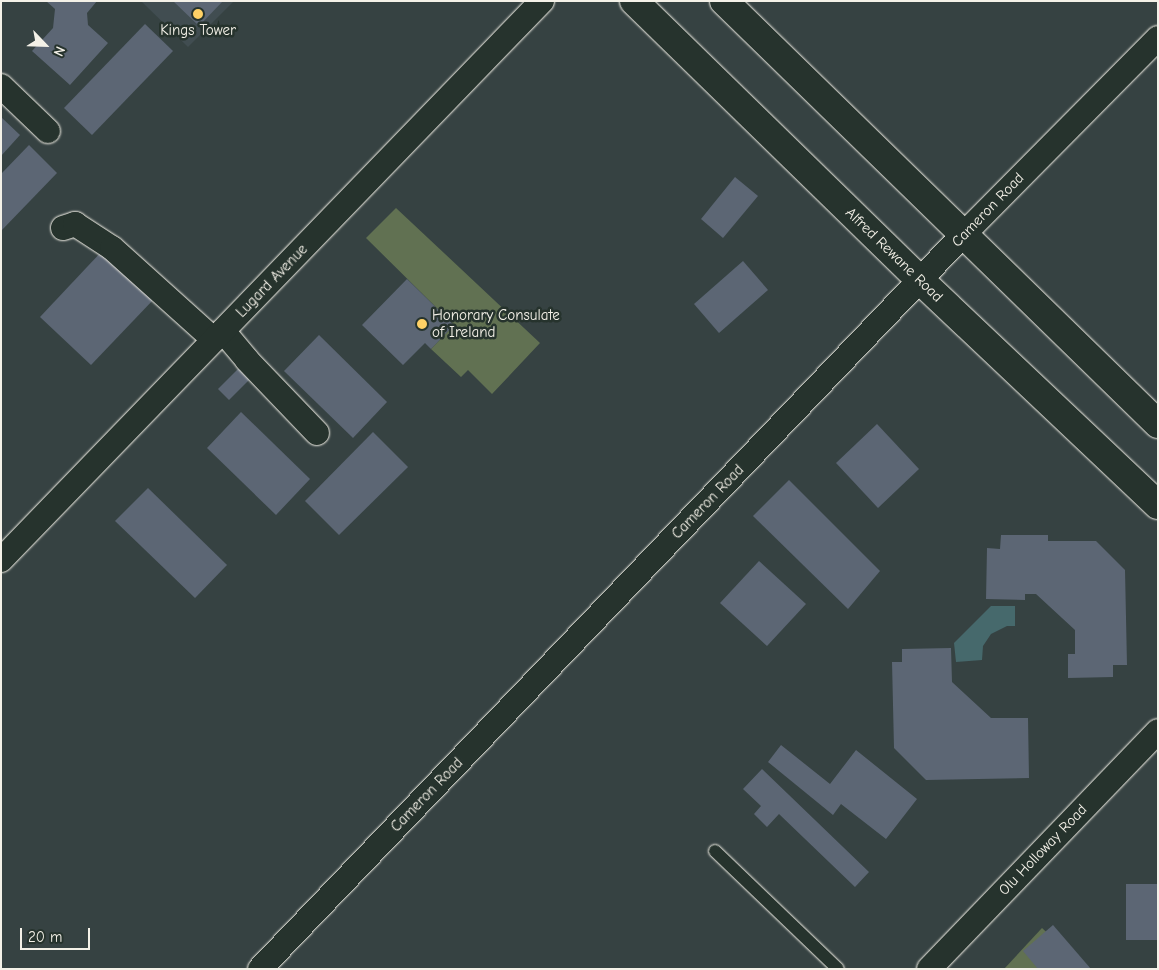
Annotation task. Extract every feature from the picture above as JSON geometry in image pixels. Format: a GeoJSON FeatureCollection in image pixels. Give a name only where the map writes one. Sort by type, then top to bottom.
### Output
{"type":"FeatureCollection","features":[{"type":"Feature","properties":{"kind":"main road","name":"Alfred Rewane Road"},"geometry":{"type":"LineString","coordinates":[[634,1],[920,281],[1158,505]]}},
{"type":"Feature","properties":{"kind":"main road"},"geometry":{"type":"LineString","coordinates":[[724,1],[1158,424]]}},
{"type":"Feature","properties":{"kind":"street","name":"Lugard Avenue"},"geometry":{"type":"LineString","coordinates":[[1,560],[542,1]]}},
{"type":"Feature","properties":{"kind":"street","name":"Cameron Road"},"geometry":{"type":"LineString","coordinates":[[260,969],[963,235],[1158,38]]}},
{"type":"Feature","properties":{"kind":"street"},"geometry":{"type":"LineString","coordinates":[[1,86],[48,132]]}},
{"type":"Feature","properties":{"kind":"street"},"geometry":{"type":"LineString","coordinates":[[62,228],[75,224],[112,248],[247,360],[316,433]]}},
{"type":"Feature","properties":{"kind":"street","name":"Olu Holloway Road"},"geometry":{"type":"LineString","coordinates":[[929,969],[1158,731]]}},
{"type":"Feature","properties":{"kind":"lane"},"geometry":{"type":"LineString","coordinates":[[715,851],[838,969]]}},
{"type":"Feature","properties":{"kind":"shaded area","name":"Kings Tower"},"geometry":{"type":"Polygon","coordinates":[[[141,1],[234,1],[188,47],[141,1]]]}},
{"type":"Feature","properties":{"kind":"green space"},"geometry":{"type":"Polygon","coordinates":[[[396,208],[540,343],[492,394],[468,370],[461,377],[431,349],[454,325],[366,238],[396,208]]]}},
{"type":"Feature","properties":{"kind":"green space"},"geometry":{"type":"Polygon","coordinates":[[[1042,928],[1086,969],[1004,969],[1042,928]]]}},
{"type":"Feature","properties":{"kind":"water"},"geometry":{"type":"Polygon","coordinates":[[[991,606],[1015,606],[1015,626],[1007,626],[991,634],[983,646],[982,660],[956,662],[954,643],[991,606]]]}},
{"type":"Feature","properties":{"kind":"building"},"geometry":{"type":"Polygon","coordinates":[[[46,1],[97,1],[87,13],[88,25],[108,43],[70,85],[32,51],[53,28],[55,9],[46,1]]]}},
{"type":"Feature","properties":{"kind":"building","name":"Kings Tower"},"geometry":{"type":"Polygon","coordinates":[[[173,1],[223,1],[199,26],[173,1]]]}},
{"type":"Feature","properties":{"kind":"building"},"geometry":{"type":"Polygon","coordinates":[[[145,24],[173,51],[92,135],[64,108],[145,24]]]}},
{"type":"Feature","properties":{"kind":"building"},"geometry":{"type":"Polygon","coordinates":[[[1,117],[20,135],[1,156],[1,117]]]}},
{"type":"Feature","properties":{"kind":"building"},"geometry":{"type":"Polygon","coordinates":[[[29,145],[57,173],[1,231],[1,174],[29,145]]]}},
{"type":"Feature","properties":{"kind":"building"},"geometry":{"type":"Polygon","coordinates":[[[735,177],[758,196],[723,238],[701,219],[735,177]]]}},
{"type":"Feature","properties":{"kind":"building"},"geometry":{"type":"Polygon","coordinates":[[[103,250],[154,299],[91,365],[40,317],[103,250]]]}},
{"type":"Feature","properties":{"kind":"building"},"geometry":{"type":"Polygon","coordinates":[[[743,261],[768,290],[719,333],[694,304],[743,261]]]}},
{"type":"Feature","properties":{"kind":"building"},"geometry":{"type":"Polygon","coordinates":[[[407,279],[454,325],[431,349],[425,343],[403,365],[362,325],[407,279]]]}},
{"type":"Feature","properties":{"kind":"building"},"geometry":{"type":"Polygon","coordinates":[[[319,335],[387,402],[353,438],[284,371],[319,335]]]}},
{"type":"Feature","properties":{"kind":"building"},"geometry":{"type":"Polygon","coordinates":[[[239,368],[250,379],[229,400],[218,389],[239,368]]]}},
{"type":"Feature","properties":{"kind":"building"},"geometry":{"type":"Polygon","coordinates":[[[241,412],[310,479],[276,515],[207,448],[241,412]]]}},
{"type":"Feature","properties":{"kind":"building"},"geometry":{"type":"Polygon","coordinates":[[[877,424],[919,469],[878,508],[836,463],[877,424]]]}},
{"type":"Feature","properties":{"kind":"building"},"geometry":{"type":"Polygon","coordinates":[[[373,432],[408,467],[339,535],[305,501],[373,432]]]}},
{"type":"Feature","properties":{"kind":"building"},"geometry":{"type":"Polygon","coordinates":[[[789,480],[880,571],[848,609],[753,516],[789,480]]]}},
{"type":"Feature","properties":{"kind":"building"},"geometry":{"type":"Polygon","coordinates":[[[148,488],[227,565],[195,598],[115,521],[148,488]]]}},
{"type":"Feature","properties":{"kind":"building"},"geometry":{"type":"Polygon","coordinates":[[[1001,535],[1048,535],[1048,541],[1096,541],[1125,570],[1127,665],[1113,665],[1113,677],[1068,678],[1068,654],[1075,654],[1075,630],[1036,594],[1025,594],[1025,600],[986,599],[987,548],[1000,549],[1001,535]]]}},
{"type":"Feature","properties":{"kind":"building"},"geometry":{"type":"Polygon","coordinates":[[[759,561],[806,604],[767,646],[720,603],[759,561]]]}},
{"type":"Feature","properties":{"kind":"building"},"geometry":{"type":"Polygon","coordinates":[[[951,648],[952,682],[991,718],[1028,718],[1029,778],[926,780],[894,748],[892,662],[902,662],[902,649],[951,648]]]}},
{"type":"Feature","properties":{"kind":"building"},"geometry":{"type":"Polygon","coordinates":[[[781,745],[830,784],[856,750],[917,799],[886,839],[841,804],[833,815],[768,762],[781,745]]]}},
{"type":"Feature","properties":{"kind":"building"},"geometry":{"type":"Polygon","coordinates":[[[762,769],[869,872],[855,887],[779,814],[767,827],[754,814],[761,806],[743,789],[762,769]]]}},
{"type":"Feature","properties":{"kind":"building"},"geometry":{"type":"Polygon","coordinates":[[[1126,884],[1158,884],[1158,940],[1126,940],[1126,884]]]}},
{"type":"Feature","properties":{"kind":"building"},"geometry":{"type":"Polygon","coordinates":[[[1053,925],[1091,969],[1038,969],[1023,951],[1053,925]]]}},
{"type":"Feature","properties":{"kind":"place","name":"Kings Tower"},"geometry":{"type":"Point","coordinates":[198,14]}},
{"type":"Feature","properties":{"kind":"place","name":"Honorary Consulate of Ireland"},"geometry":{"type":"Point","coordinates":[422,324]}}]}
